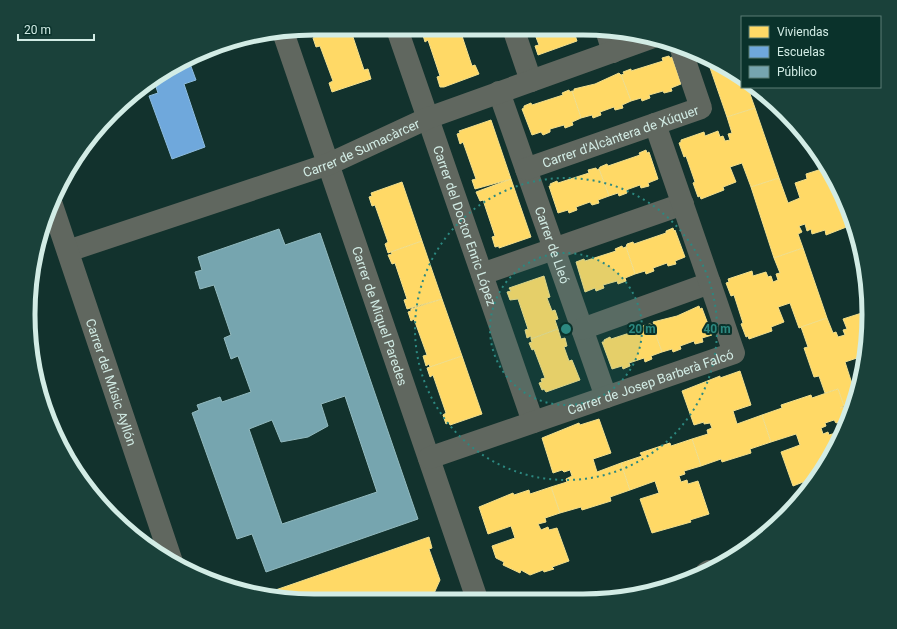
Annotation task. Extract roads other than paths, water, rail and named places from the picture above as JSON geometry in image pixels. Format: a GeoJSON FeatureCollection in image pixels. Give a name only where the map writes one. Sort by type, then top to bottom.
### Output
{"type":"FeatureCollection","features":[{"type":"Feature","properties":{"kind":"street","name":"Carrer del Doctor Enric López"},"geometry":{"type":"LineString","coordinates":[[399,35],[533,422]]}},
{"type":"Feature","properties":{"kind":"street"},"geometry":{"type":"LineString","coordinates":[[515,35],[531,81]]}},
{"type":"Feature","properties":{"kind":"street","name":"Carrer de Miquel Paredes"},"geometry":{"type":"LineString","coordinates":[[285,37],[475,594]]}},
{"type":"Feature","properties":{"kind":"street","name":"Carrer de Sumacàrcer"},"geometry":{"type":"LineString","coordinates":[[68,251],[329,164],[428,118],[531,81],[610,42],[635,40]]}},
{"type":"Feature","properties":{"kind":"street","name":"Carrer d'Alcàntera de Xúquer"},"geometry":{"type":"LineString","coordinates":[[526,169],[701,108],[682,54]]}},
{"type":"Feature","properties":{"kind":"street","name":"Carrer de Lleó"},"geometry":{"type":"LineString","coordinates":[[499,92],[606,397]]}},
{"type":"Feature","properties":{"kind":"street","name":"Carrer de Josep Barberà Falcó"},"geometry":{"type":"LineString","coordinates":[[429,458],[734,353],[655,124]]}},
{"type":"Feature","properties":{"kind":"street"},"geometry":{"type":"LineString","coordinates":[[482,274],[683,204]]}},
{"type":"Feature","properties":{"kind":"street","name":"Carrer del Músic Ayllón"},"geometry":{"type":"LineString","coordinates":[[55,212],[169,553]]}},
{"type":"Feature","properties":{"kind":"street"},"geometry":{"type":"LineString","coordinates":[[582,329],[710,282]]}}]}
